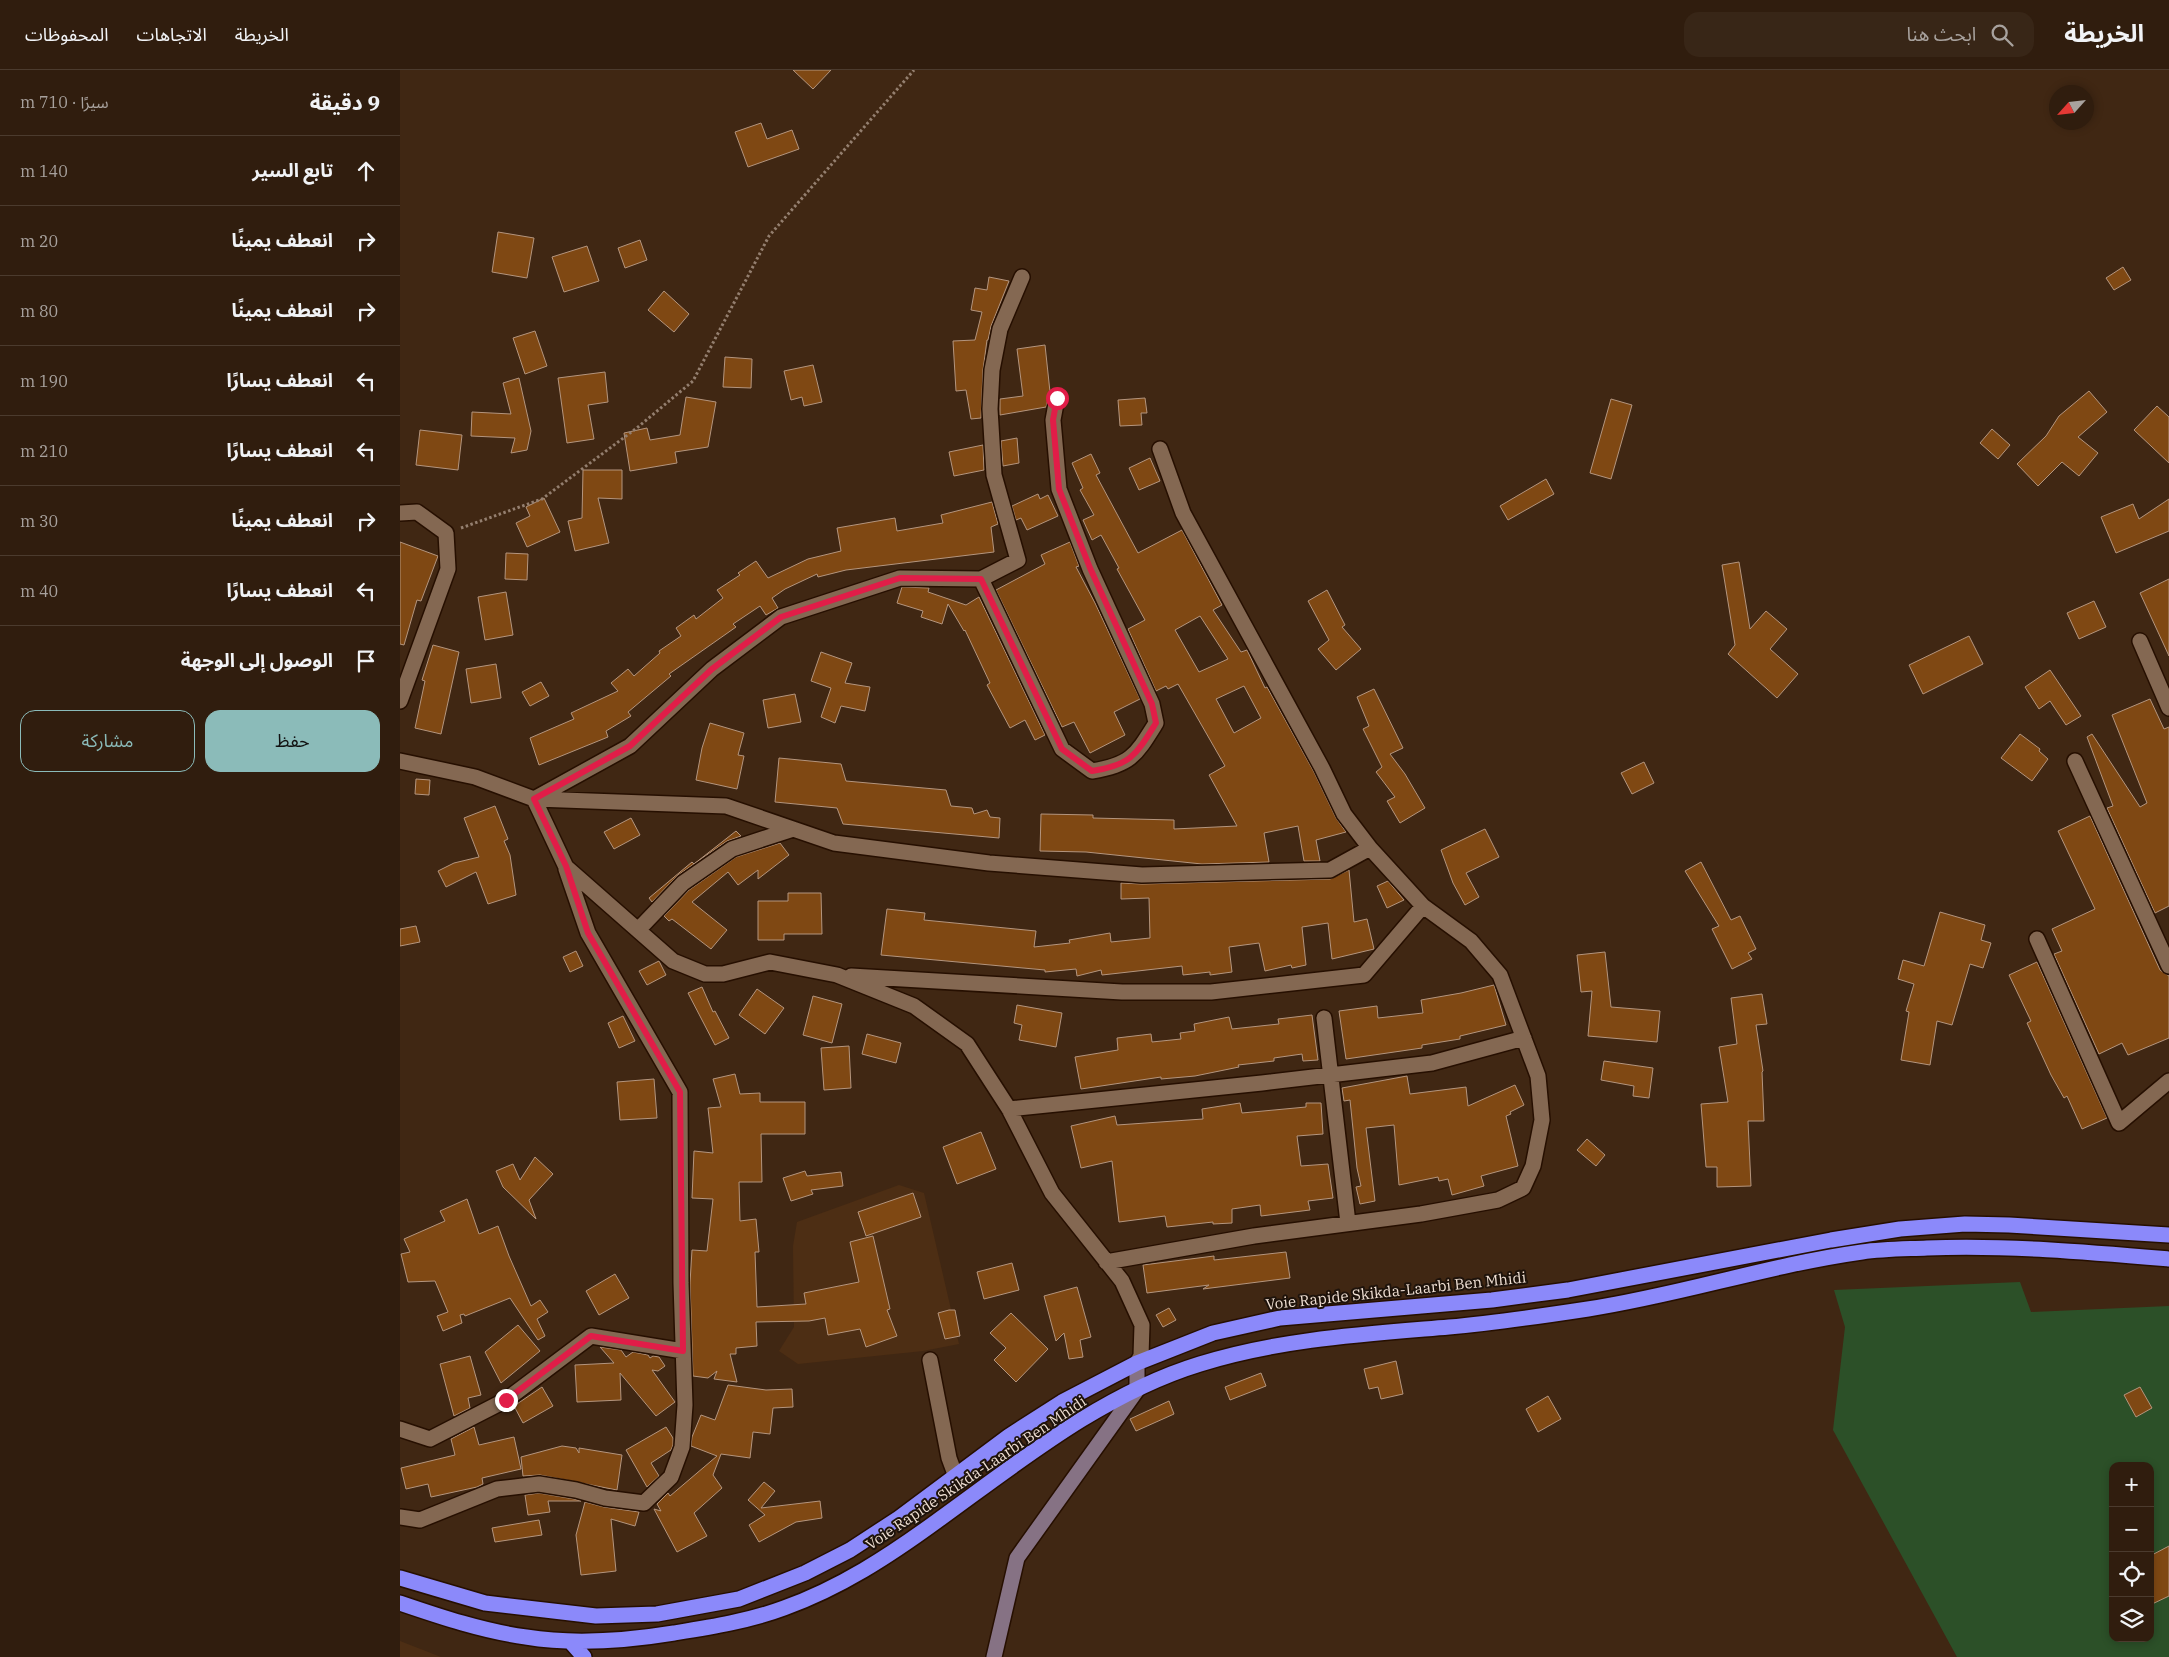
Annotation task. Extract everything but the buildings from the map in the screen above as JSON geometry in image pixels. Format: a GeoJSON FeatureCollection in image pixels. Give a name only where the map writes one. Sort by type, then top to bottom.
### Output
{"type":"FeatureCollection","features":[{"type":"Feature","properties":{"kind":"highway","name":"Voie Rapide Skikda-Laarbi Ben Mhidi"},"geometry":{"type":"LineString","coordinates":[[400,1578],[485,1603],[596,1616],[657,1614],[739,1599],[819,1567],[872,1536],[956,1477],[1009,1436],[1062,1402],[1137,1363],[1213,1333],[1280,1318],[1492,1300],[1568,1290],[1900,1228],[1966,1224],[2009,1224],[2169,1235]]}},
{"type":"Feature","properties":{"kind":"highway","name":"Voie Rapide Skikda-Laarbi Ben Mhidi"},"geometry":{"type":"LineString","coordinates":[[400,1603],[491,1631],[530,1638],[570,1641],[631,1639],[708,1627],[761,1616],[817,1594],[864,1571],[1037,1449],[1076,1424],[1137,1390],[1198,1364],[1288,1344],[1586,1310],[1865,1251],[1996,1247],[2169,1259]]}},
{"type":"Feature","properties":{"kind":"highway"},"geometry":{"type":"LineString","coordinates":[[570,1641],[584,1657]]}},
{"type":"Feature","properties":{"kind":"street"},"geometry":{"type":"LineString","coordinates":[[534,799],[630,746],[712,669],[781,617],[900,578],[981,579],[1018,560],[994,476],[990,409],[992,370],[1000,329],[1022,277]]}},
{"type":"Feature","properties":{"kind":"street"},"geometry":{"type":"LineString","coordinates":[[981,579],[1062,749],[1092,771],[1115,767],[1138,752],[1156,723],[1152,704],[1090,568],[1059,489],[1053,420],[1057,398]]}},
{"type":"Feature","properties":{"kind":"street"},"geometry":{"type":"LineString","coordinates":[[1106,1262],[1254,1236],[1421,1214],[1498,1200],[1523,1188],[1532,1166],[1542,1120],[1538,1076],[1500,975],[1471,940],[1423,906],[1370,848],[1344,814],[1322,768],[1183,512],[1160,449]]}},
{"type":"Feature","properties":{"kind":"street"},"geometry":{"type":"LineString","coordinates":[[400,513],[417,512],[446,533],[448,569],[400,702]]}},
{"type":"Feature","properties":{"kind":"street"},"geometry":{"type":"LineString","coordinates":[[2140,641],[2169,708]]}},
{"type":"Feature","properties":{"kind":"street"},"geometry":{"type":"LineString","coordinates":[[400,760],[475,777],[534,799],[726,806],[834,843],[989,864],[1142,875],[1330,870],[1370,848]]}},
{"type":"Feature","properties":{"kind":"street"},"geometry":{"type":"LineString","coordinates":[[2075,761],[2169,966]]}},
{"type":"Feature","properties":{"kind":"street"},"geometry":{"type":"LineString","coordinates":[[400,1517],[420,1520],[496,1490],[539,1484],[576,1490],[605,1498],[644,1503],[671,1477],[682,1448],[685,1405],[680,1092],[588,933],[566,866],[534,799]]}},
{"type":"Feature","properties":{"kind":"street"},"geometry":{"type":"LineString","coordinates":[[638,930],[683,883],[732,849],[793,829]]}},
{"type":"Feature","properties":{"kind":"street"},"geometry":{"type":"LineString","coordinates":[[566,866],[674,961],[705,974],[723,974],[770,962],[837,975],[1122,992],[1211,992],[1364,975],[1423,906]]}},
{"type":"Feature","properties":{"kind":"street"},"geometry":{"type":"LineString","coordinates":[[2037,939],[2119,1123],[2169,1080]]}},
{"type":"Feature","properties":{"kind":"street"},"geometry":{"type":"LineString","coordinates":[[837,975],[914,1006],[967,1044],[1009,1109],[1052,1193],[1122,1281],[1142,1326],[1141,1356],[1137,1363],[1137,1390],[1017,1558],[994,1657]]}},
{"type":"Feature","properties":{"kind":"street"},"geometry":{"type":"LineString","coordinates":[[1324,1018],[1348,1223]]}},
{"type":"Feature","properties":{"kind":"street"},"geometry":{"type":"LineString","coordinates":[[1009,1109],[1432,1063],[1524,1038]]}},
{"type":"Feature","properties":{"kind":"street"},"geometry":{"type":"LineString","coordinates":[[400,1429],[430,1439],[506,1400],[591,1336],[683,1351]]}},
{"type":"Feature","properties":{"kind":"street"},"geometry":{"type":"LineString","coordinates":[[930,1360],[949,1458],[956,1477]]}},
{"type":"Feature","properties":{"kind":"path"},"geometry":{"type":"LineString","coordinates":[[446,533],[542,499],[638,427],[693,381],[769,236],[914,70]]}},
{"type":"Feature","properties":{"kind":"shaded area"},"geometry":{"type":"Polygon","coordinates":[[[899,1185],[924,1193],[959,1344],[923,1351],[798,1364],[779,1351],[794,1327],[793,1246],[797,1222],[899,1185]]]}},
{"type":"Feature","properties":{"kind":"shaded area"},"geometry":{"type":"Polygon","coordinates":[[[400,1641],[441,1657],[400,1657],[400,1641]]]}},
{"type":"Feature","properties":{"kind":"green space"},"geometry":{"type":"Polygon","coordinates":[[[2020,1282],[2031,1312],[2169,1306],[2169,1657],[1957,1657],[1833,1430],[1845,1327],[1834,1290],[2020,1282]]]}},
{"type":"Feature","properties":{"kind":"route"},"geometry":{"type":"LineString","coordinates":[[506,1400],[591,1336],[683,1351],[680,1092],[588,933],[566,866],[534,799],[630,746],[712,669],[781,617],[900,578],[981,579],[1062,749],[1092,771],[1115,767],[1138,752],[1156,723],[1152,704],[1090,568],[1059,489],[1053,420],[1057,398]]}}]}
